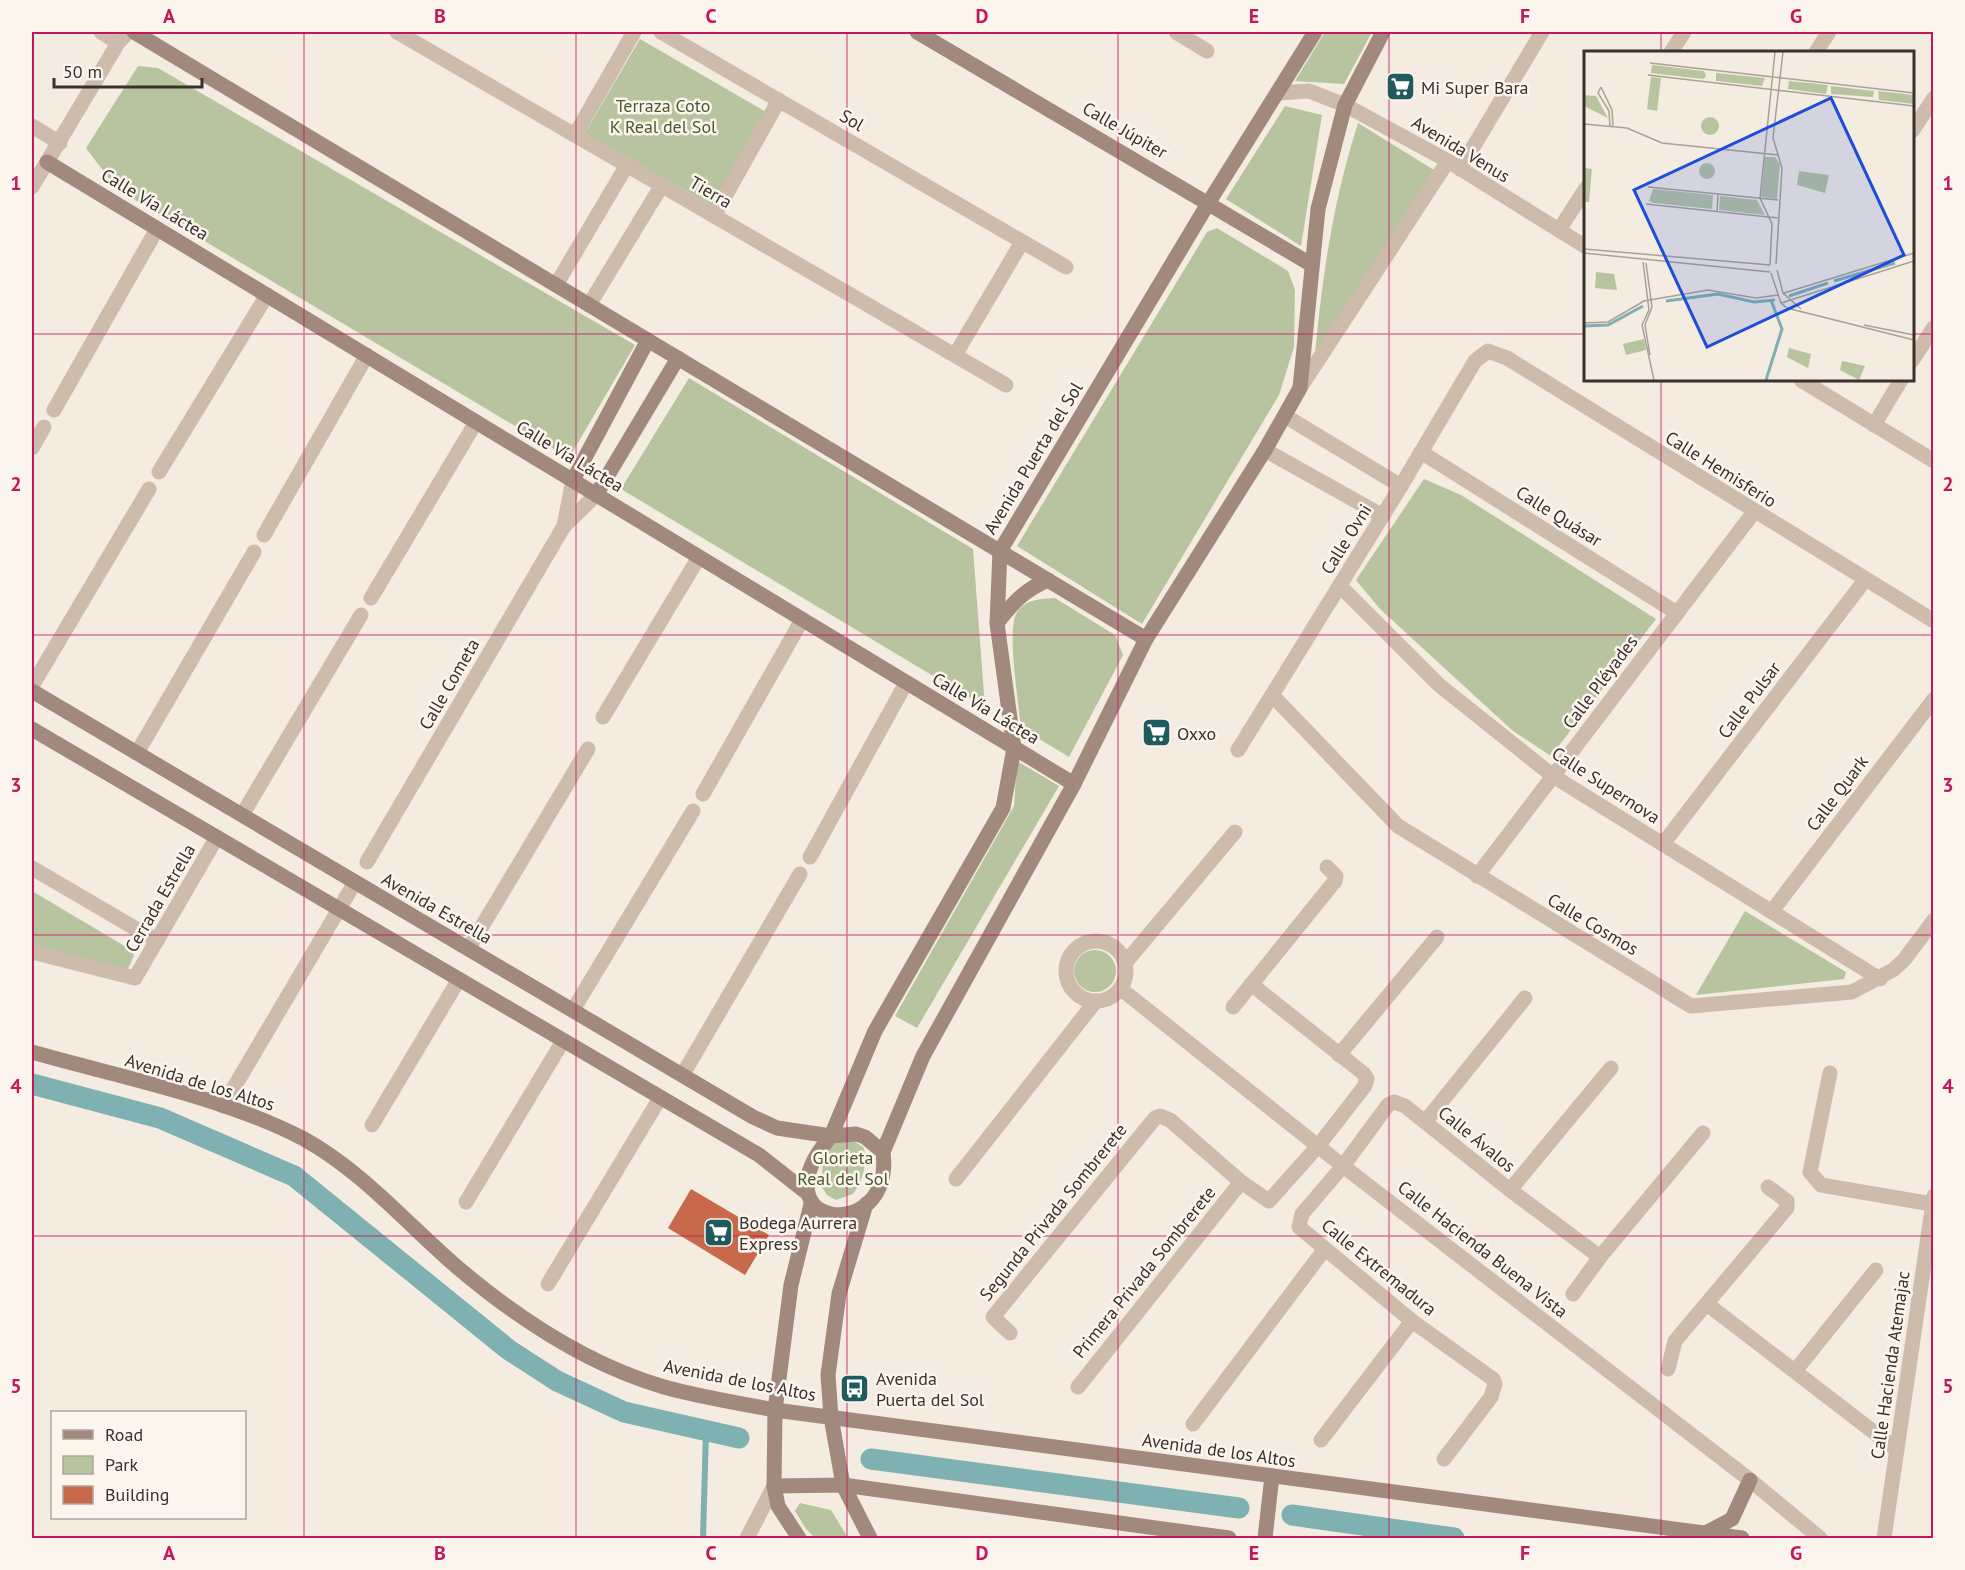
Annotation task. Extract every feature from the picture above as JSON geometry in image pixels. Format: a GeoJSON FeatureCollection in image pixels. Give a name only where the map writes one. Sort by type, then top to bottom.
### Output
{"type":"FeatureCollection","features":[{"type":"Feature","properties":{"kind":"street"},"geometry":{"type":"LineString","coordinates":[[32,187],[123,37],[100,32]]}},
{"type":"Feature","properties":{"kind":"street"},"geometry":{"type":"LineString","coordinates":[[134,32],[1146,639]]}},
{"type":"Feature","properties":{"kind":"street","name":"Tierra"},"geometry":{"type":"LineString","coordinates":[[397,32],[1006,385]]}},
{"type":"Feature","properties":{"kind":"street"},"geometry":{"type":"LineString","coordinates":[[575,135],[634,32]]}},
{"type":"Feature","properties":{"kind":"street","name":"Sol"},"geometry":{"type":"LineString","coordinates":[[661,32],[1066,267]]}},
{"type":"Feature","properties":{"kind":"street","name":"Calle Júpiter"},"geometry":{"type":"LineString","coordinates":[[917,32],[1209,202],[1312,265]]}},
{"type":"Feature","properties":{"kind":"street"},"geometry":{"type":"LineString","coordinates":[[1176,32],[1207,51]]}},
{"type":"Feature","properties":{"kind":"street","name":"Avenida Puerta del Sol"},"geometry":{"type":"LineString","coordinates":[[831,1136],[875,1031],[1003,808],[1014,748],[998,623],[1000,552],[1209,202],[1315,32]]}},
{"type":"Feature","properties":{"kind":"street"},"geometry":{"type":"LineString","coordinates":[[1300,388],[1318,209],[1345,105],[1383,32]]}},
{"type":"Feature","properties":{"kind":"street"},"geometry":{"type":"LineString","coordinates":[[32,729],[458,981],[759,1155],[830,1215],[842,1216],[858,1211],[880,1184],[885,1162],[883,1152],[923,1056],[1074,784],[1146,639],[1265,450],[1300,388],[1454,165],[1542,32]]}},
{"type":"Feature","properties":{"kind":"street"},"geometry":{"type":"LineString","coordinates":[[1672,51],[1684,32]]}},
{"type":"Feature","properties":{"kind":"street"},"geometry":{"type":"LineString","coordinates":[[1817,51],[1829,32]]}},
{"type":"Feature","properties":{"kind":"street","name":"Avenida Venus"},"geometry":{"type":"LineString","coordinates":[[1278,93],[1310,91],[1345,105],[1454,165],[1584,246]]}},
{"type":"Feature","properties":{"kind":"street"},"geometry":{"type":"LineString","coordinates":[[1914,128],[1934,98]]}},
{"type":"Feature","properties":{"kind":"street"},"geometry":{"type":"LineString","coordinates":[[714,216],[779,100]]}},
{"type":"Feature","properties":{"kind":"street"},"geometry":{"type":"LineString","coordinates":[[32,126],[60,143]]}},
{"type":"Feature","properties":{"kind":"street","name":"Calle Vía Láctea"},"geometry":{"type":"LineString","coordinates":[[47,162],[1074,784]]}},
{"type":"Feature","properties":{"kind":"street"},"geometry":{"type":"LineString","coordinates":[[556,285],[627,165]]}},
{"type":"Feature","properties":{"kind":"street"},"geometry":{"type":"LineString","coordinates":[[589,305],[662,185]]}},
{"type":"Feature","properties":{"kind":"street"},"geometry":{"type":"LineString","coordinates":[[1559,230],[1584,191]]}},
{"type":"Feature","properties":{"kind":"street"},"geometry":{"type":"LineString","coordinates":[[54,410],[157,229]]}},
{"type":"Feature","properties":{"kind":"street"},"geometry":{"type":"LineString","coordinates":[[955,355],[1022,242]]}},
{"type":"Feature","properties":{"kind":"street"},"geometry":{"type":"LineString","coordinates":[[159,472],[267,295]]}},
{"type":"Feature","properties":{"kind":"street"},"geometry":{"type":"LineString","coordinates":[[1914,358],[1934,327]]}},
{"type":"Feature","properties":{"kind":"street","name":"Calle Cometa"},"geometry":{"type":"LineString","coordinates":[[564,526],[573,480],[648,340]]}},
{"type":"Feature","properties":{"kind":"street","name":"Calle Ovni"},"geometry":{"type":"LineString","coordinates":[[1238,750],[1383,516],[1475,361],[1488,351]]}},
{"type":"Feature","properties":{"kind":"street","name":"Calle Hemisferio"},"geometry":{"type":"LineString","coordinates":[[1488,351],[1507,358],[1934,621]]}},
{"type":"Feature","properties":{"kind":"street"},"geometry":{"type":"LineString","coordinates":[[264,535],[366,355]]}},
{"type":"Feature","properties":{"kind":"street","name":"Calle Cometa"},"geometry":{"type":"LineString","coordinates":[[367,862],[564,526],[596,495],[678,358]]}},
{"type":"Feature","properties":{"kind":"street"},"geometry":{"type":"LineString","coordinates":[[1803,381],[1934,461]]}},
{"type":"Feature","properties":{"kind":"street"},"geometry":{"type":"LineString","coordinates":[[1874,424],[1900,381]]}},
{"type":"Feature","properties":{"kind":"street"},"geometry":{"type":"LineString","coordinates":[[1285,416],[1401,486]]}},
{"type":"Feature","properties":{"kind":"street"},"geometry":{"type":"LineString","coordinates":[[371,598],[476,422]]}},
{"type":"Feature","properties":{"kind":"street"},"geometry":{"type":"LineString","coordinates":[[32,448],[44,427]]}},
{"type":"Feature","properties":{"kind":"street"},"geometry":{"type":"LineString","coordinates":[[1265,450],[1383,516]]}},
{"type":"Feature","properties":{"kind":"street","name":"Calle Quásar"},"geometry":{"type":"LineString","coordinates":[[1421,452],[1677,613]]}},
{"type":"Feature","properties":{"kind":"street"},"geometry":{"type":"LineString","coordinates":[[32,686],[149,489]]}},
{"type":"Feature","properties":{"kind":"street","name":"Calle Pléyades"},"geometry":{"type":"LineString","coordinates":[[1477,876],[1754,512]]}},
{"type":"Feature","properties":{"kind":"street"},"geometry":{"type":"LineString","coordinates":[[137,753],[254,552]]}},
{"type":"Feature","properties":{"kind":"street"},"geometry":{"type":"LineString","coordinates":[[603,717],[699,557]]}},
{"type":"Feature","properties":{"kind":"street"},"geometry":{"type":"LineString","coordinates":[[998,623],[1017,597],[1048,580]]}},
{"type":"Feature","properties":{"kind":"street","name":"Calle Pulsar"},"geometry":{"type":"LineString","coordinates":[[1663,844],[1865,580]]}},
{"type":"Feature","properties":{"kind":"street","name":"Calle Supernova"},"geometry":{"type":"LineString","coordinates":[[1340,586],[1439,685],[1553,776],[1880,979]]}},
{"type":"Feature","properties":{"kind":"street"},"geometry":{"type":"LineString","coordinates":[[242,815],[362,615]]}},
{"type":"Feature","properties":{"kind":"street"},"geometry":{"type":"LineString","coordinates":[[703,795],[802,620]]}},
{"type":"Feature","properties":{"kind":"street"},"geometry":{"type":"LineString","coordinates":[[810,857],[906,683]]}},
{"type":"Feature","properties":{"kind":"street","name":"Avenida Estrella"},"geometry":{"type":"LineString","coordinates":[[32,691],[777,1128],[831,1136]]}},
{"type":"Feature","properties":{"kind":"street","name":"Calle Cosmos"},"geometry":{"type":"LineString","coordinates":[[1272,695],[1398,826],[1691,1006],[1852,992],[1880,979],[1904,960],[1934,920]]}},
{"type":"Feature","properties":{"kind":"street","name":"Calle Quark"},"geometry":{"type":"LineString","coordinates":[[1772,911],[1934,699]]}},
{"type":"Feature","properties":{"kind":"street"},"geometry":{"type":"LineString","coordinates":[[469,948],[588,749]]}},
{"type":"Feature","properties":{"kind":"street"},"geometry":{"type":"LineString","coordinates":[[573,1010],[693,811]]}},
{"type":"Feature","properties":{"kind":"street"},"geometry":{"type":"LineString","coordinates":[[1126,962],[1234,832]]}},
{"type":"Feature","properties":{"kind":"street","name":"Cerrada Estrella"},"geometry":{"type":"LineString","coordinates":[[32,952],[135,978],[217,837]]}},
{"type":"Feature","properties":{"kind":"street"},"geometry":{"type":"LineString","coordinates":[[1233,1007],[1335,881],[1336,876],[1327,867]]}},
{"type":"Feature","properties":{"kind":"street"},"geometry":{"type":"LineString","coordinates":[[32,868],[157,941]]}},
{"type":"Feature","properties":{"kind":"street"},"geometry":{"type":"LineString","coordinates":[[683,1074],[800,874]]}},
{"type":"Feature","properties":{"kind":"street"},"geometry":{"type":"LineString","coordinates":[[223,1106],[355,882]]}},
{"type":"Feature","properties":{"kind":"street"},"geometry":{"type":"LineString","coordinates":[[1339,1055],[1437,937]]}},
{"type":"Feature","properties":{"kind":"street"},"geometry":{"type":"LineString","coordinates":[[1091,941],[1108,943],[1122,954],[1126,962],[1127,976],[1121,989],[1110,999],[1095,1002],[1078,996],[1068,982],[1066,964],[1075,949],[1091,941]]}},
{"type":"Feature","properties":{"kind":"street"},"geometry":{"type":"LineString","coordinates":[[372,1125],[458,981]]}},
{"type":"Feature","properties":{"kind":"street"},"geometry":{"type":"LineString","coordinates":[[1241,1182],[1269,1201],[1318,1146],[1364,1087],[1367,1079],[1251,984]]}},
{"type":"Feature","properties":{"kind":"street","name":"Calle Hacienda Buena Vista"},"geometry":{"type":"LineString","coordinates":[[1121,989],[1343,1166],[1750,1480],[1820,1539]]}},
{"type":"Feature","properties":{"kind":"street"},"geometry":{"type":"LineString","coordinates":[[1425,1122],[1525,998]]}},
{"type":"Feature","properties":{"kind":"street"},"geometry":{"type":"LineString","coordinates":[[956,1179],[1095,1002]]}},
{"type":"Feature","properties":{"kind":"street"},"geometry":{"type":"LineString","coordinates":[[466,1202],[563,1041]]}},
{"type":"Feature","properties":{"kind":"street","name":"Avenida de los Altos"},"geometry":{"type":"LineString","coordinates":[[32,1052],[223,1106],[280,1128],[331,1157],[375,1192],[467,1274],[521,1315],[585,1355],[662,1386],[775,1410],[1742,1539]]}},
{"type":"Feature","properties":{"kind":"street"},"geometry":{"type":"LineString","coordinates":[[1510,1190],[1611,1068]]}},
{"type":"Feature","properties":{"kind":"street"},"geometry":{"type":"LineString","coordinates":[[1830,1073],[1810,1172],[1814,1180],[1821,1185],[1933,1200]]}},
{"type":"Feature","properties":{"kind":"street"},"geometry":{"type":"LineString","coordinates":[[548,1284],[660,1098]]}},
{"type":"Feature","properties":{"kind":"street","name":"Calle Ávalos"},"geometry":{"type":"LineString","coordinates":[[1343,1166],[1391,1103],[1405,1106],[1510,1190],[1600,1257]]}},
{"type":"Feature","properties":{"kind":"street","name":"Segunda Privada Sombrerete"},"geometry":{"type":"LineString","coordinates":[[1010,1333],[993,1317],[1151,1120],[1160,1116],[1170,1120],[1241,1182]]}},
{"type":"Feature","properties":{"kind":"street"},"geometry":{"type":"LineString","coordinates":[[1573,1294],[1600,1257],[1703,1133]]}},
{"type":"Feature","properties":{"kind":"street"},"geometry":{"type":"LineString","coordinates":[[799,1539],[778,1506],[774,1486],[775,1410],[790,1286],[814,1164],[831,1136],[856,1134],[865,1137],[883,1152]]}},
{"type":"Feature","properties":{"kind":"street","name":"Calle Extremadura"},"geometry":{"type":"LineString","coordinates":[[1343,1166],[1300,1219],[1301,1230],[1412,1321],[1489,1375],[1495,1384],[1491,1397],[1444,1459]]}},
{"type":"Feature","properties":{"kind":"street","name":"Primera Privada Sombrerete"},"geometry":{"type":"LineString","coordinates":[[1078,1387],[1241,1182]]}},
{"type":"Feature","properties":{"kind":"street"},"geometry":{"type":"LineString","coordinates":[[1668,1369],[1676,1341],[1787,1208],[1787,1201],[1768,1187]]}},
{"type":"Feature","properties":{"kind":"street","name":"Calle Hacienda Atemajac"},"geometry":{"type":"LineString","coordinates":[[1884,1539],[1933,1200]]}},
{"type":"Feature","properties":{"kind":"street"},"geometry":{"type":"LineString","coordinates":[[866,1204],[839,1294],[828,1375],[831,1417],[843,1485],[870,1539]]}},
{"type":"Feature","properties":{"kind":"street"},"geometry":{"type":"LineString","coordinates":[[1193,1424],[1324,1250]]}},
{"type":"Feature","properties":{"kind":"street"},"geometry":{"type":"LineString","coordinates":[[1795,1371],[1876,1269]]}},
{"type":"Feature","properties":{"kind":"street"},"geometry":{"type":"LineString","coordinates":[[1707,1304],[1897,1450]]}},
{"type":"Feature","properties":{"kind":"street"},"geometry":{"type":"LineString","coordinates":[[1321,1440],[1412,1321]]}},
{"type":"Feature","properties":{"kind":"street"},"geometry":{"type":"LineString","coordinates":[[1265,1539],[1272,1476]]}},
{"type":"Feature","properties":{"kind":"street"},"geometry":{"type":"LineString","coordinates":[[1702,1535],[1732,1520],[1750,1480]]}},
{"type":"Feature","properties":{"kind":"street"},"geometry":{"type":"LineString","coordinates":[[774,1486],[843,1485],[1229,1539]]}},
{"type":"Feature","properties":{"kind":"street"},"geometry":{"type":"LineString","coordinates":[[747,1539],[774,1486]]}},
{"type":"Feature","properties":{"kind":"green space"},"geometry":{"type":"Polygon","coordinates":[[[1325,32],[1372,32],[1344,84],[1295,81],[1325,32]]]}},
{"type":"Feature","properties":{"kind":"green space","name":"Terraza Coto K Real del Sol"},"geometry":{"type":"Polygon","coordinates":[[[640,39],[768,113],[714,207],[585,133],[640,39]]]}},
{"type":"Feature","properties":{"kind":"green space"},"geometry":{"type":"Polygon","coordinates":[[[138,66],[158,68],[635,345],[569,458],[117,189],[86,148],[138,66]]]}},
{"type":"Feature","properties":{"kind":"green space"},"geometry":{"type":"Polygon","coordinates":[[[1285,106],[1322,115],[1301,246],[1226,199],[1285,106]]]}},
{"type":"Feature","properties":{"kind":"green space"},"geometry":{"type":"Polygon","coordinates":[[[1358,123],[1434,170],[1315,354],[1330,237],[1349,152],[1358,123]]]}},
{"type":"Feature","properties":{"kind":"green space"},"geometry":{"type":"Polygon","coordinates":[[[1217,228],[1288,271],[1295,290],[1294,347],[1279,395],[1142,624],[1017,546],[1207,232],[1217,228]]]}},
{"type":"Feature","properties":{"kind":"green space"},"geometry":{"type":"Polygon","coordinates":[[[689,378],[973,549],[985,707],[621,489],[689,378]]]}},
{"type":"Feature","properties":{"kind":"green space"},"geometry":{"type":"Polygon","coordinates":[[[1424,479],[1461,495],[1656,619],[1551,756],[1513,731],[1380,609],[1356,580],[1424,479]]]}},
{"type":"Feature","properties":{"kind":"green space"},"geometry":{"type":"Polygon","coordinates":[[[1055,598],[1115,635],[1123,655],[1069,757],[1021,728],[1014,668],[1013,634],[1017,612],[1029,602],[1055,598]]]}},
{"type":"Feature","properties":{"kind":"green space"},"geometry":{"type":"Polygon","coordinates":[[[1017,761],[1059,786],[917,1028],[895,1016],[1014,806],[1017,761]]]}},
{"type":"Feature","properties":{"kind":"green space"},"geometry":{"type":"Polygon","coordinates":[[[32,891],[133,951],[134,955],[129,967],[124,970],[32,945],[32,891]]]}},
{"type":"Feature","properties":{"kind":"green space"},"geometry":{"type":"Polygon","coordinates":[[[1745,911],[1846,972],[1844,979],[1696,995],[1745,911]]]}},
{"type":"Feature","properties":{"kind":"green space"},"geometry":{"type":"Polygon","coordinates":[[[1095,950],[1110,956],[1116,971],[1110,986],[1095,992],[1080,986],[1074,971],[1080,956],[1095,950]]]}},
{"type":"Feature","properties":{"kind":"green space","name":"Glorieta Real del Sol"},"geometry":{"type":"Polygon","coordinates":[[[851,1139],[864,1148],[863,1172],[853,1194],[836,1200],[827,1195],[821,1186],[823,1161],[834,1141],[851,1139]]]}},
{"type":"Feature","properties":{"kind":"green space"},"geometry":{"type":"Polygon","coordinates":[[[800,1503],[831,1510],[848,1538],[815,1538],[806,1529],[795,1511],[800,1503]]]}},
{"type":"Feature","properties":{"kind":"building","name":"Bodega Aurrera Express"},"geometry":{"type":"Polygon","coordinates":[[[691,1189],[769,1235],[745,1275],[668,1228],[691,1189]]]}},
{"type":"Feature","properties":{"kind":"waterway"},"geometry":{"type":"LineString","coordinates":[[32,1084],[160,1118],[294,1176],[509,1350],[557,1381],[624,1412],[739,1438]]}},
{"type":"Feature","properties":{"kind":"waterway"},"geometry":{"type":"LineString","coordinates":[[703,1538],[706,1431]]}},
{"type":"Feature","properties":{"kind":"waterway"},"geometry":{"type":"LineString","coordinates":[[871,1459],[1239,1508]]}},
{"type":"Feature","properties":{"kind":"waterway"},"geometry":{"type":"LineString","coordinates":[[1292,1515],[1454,1538]]}},
{"type":"Feature","properties":{"kind":"place","name":"Mi Super Bara"},"geometry":{"type":"Point","coordinates":[1400,87]}},
{"type":"Feature","properties":{"kind":"place","name":"Oxxo"},"geometry":{"type":"Point","coordinates":[1156,733]}},
{"type":"Feature","properties":{"kind":"place","name":"Bodega Aurrera Express"},"geometry":{"type":"Point","coordinates":[718,1232]}},
{"type":"Feature","properties":{"kind":"place","name":"Avenida Puerta del Sol"},"geometry":{"type":"Point","coordinates":[855,1388]}}]}
